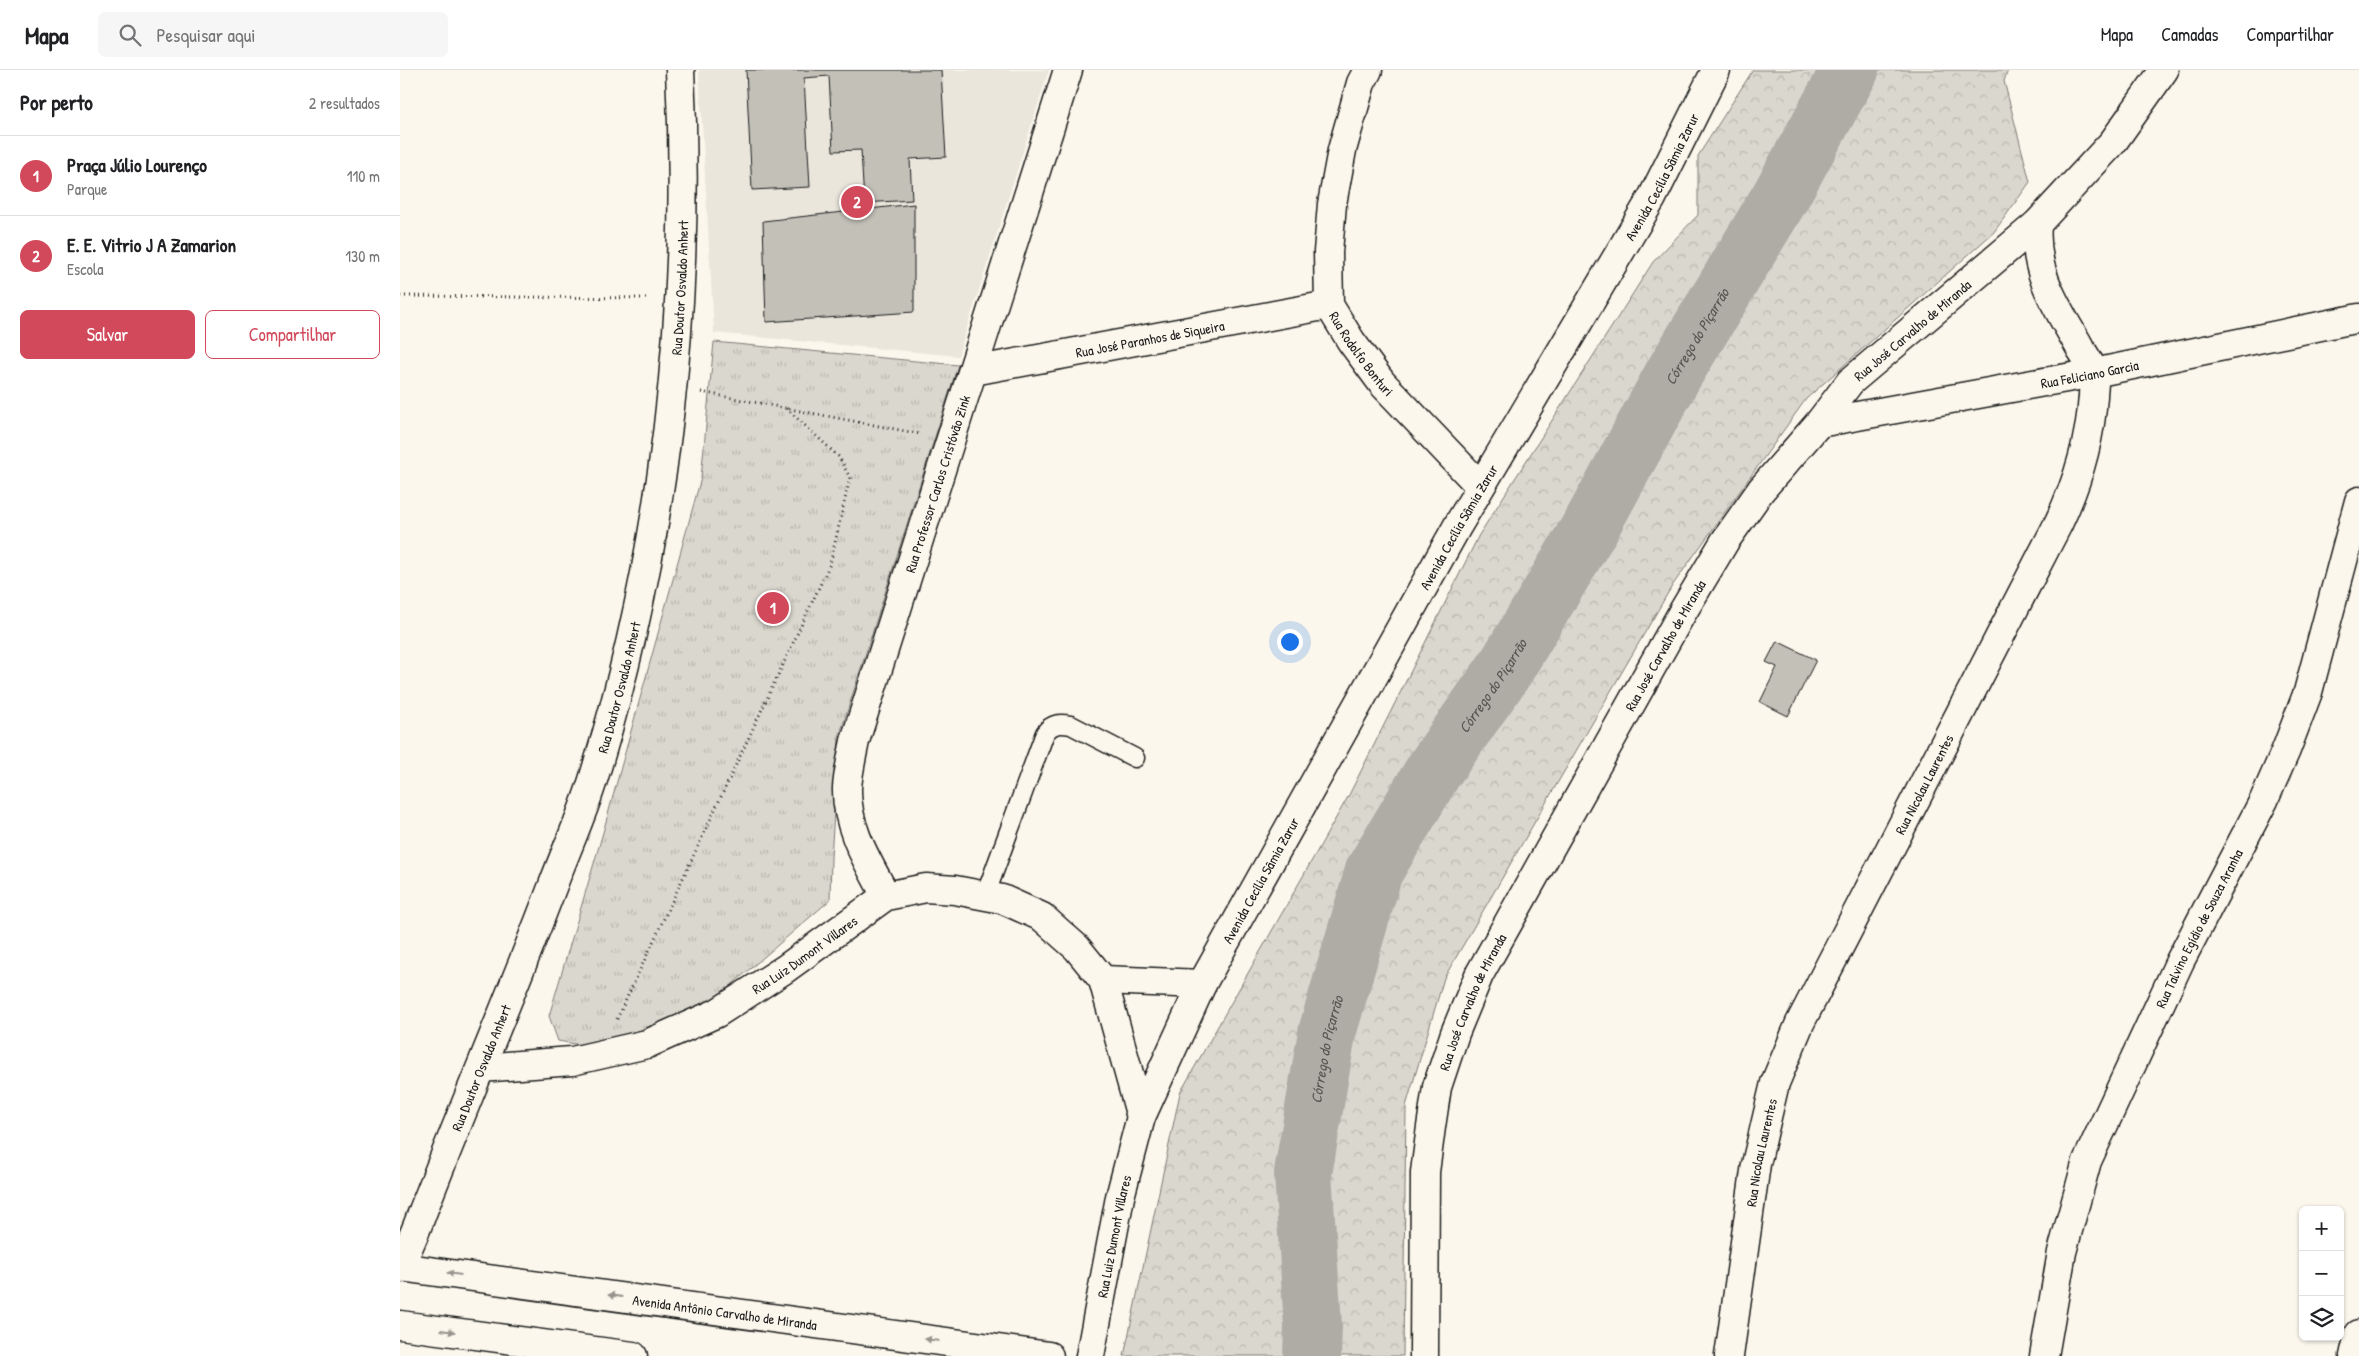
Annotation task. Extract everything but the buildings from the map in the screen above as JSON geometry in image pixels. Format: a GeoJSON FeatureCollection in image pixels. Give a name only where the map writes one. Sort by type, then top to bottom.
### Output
{"type":"FeatureCollection","features":[{"type":"Feature","properties":{"kind":"street","name":"Rua Doutor Osvaldo Anhert"},"geometry":{"type":"LineString","coordinates":[[400,1267],[532,940],[597,765],[619,686],[640,598],[657,507],[673,387],[679,298],[682,187],[680,70]]}},
{"type":"Feature","properties":{"kind":"street","name":"Rua Professor Carlos Cristóvão Zink"},"geometry":{"type":"LineString","coordinates":[[886,896],[862,853],[852,824],[847,788],[855,742],[1068,70]]}},
{"type":"Feature","properties":{"kind":"street","name":"Rua Rodolfo Bonturi"},"geometry":{"type":"LineString","coordinates":[[1368,70],[1361,83],[1342,150],[1332,204],[1328,252],[1328,305],[1351,341],[1382,383],[1480,486]]}},
{"type":"Feature","properties":{"kind":"street","name":"Avenida Cecília Sâmia Zarur"},"geometry":{"type":"LineString","coordinates":[[1202,984],[1480,486],[1652,198],[1716,70]]}},
{"type":"Feature","properties":{"kind":"street","name":"Rua José Carvalho de Miranda"},"geometry":{"type":"LineString","coordinates":[[1424,1356],[1425,1172],[1437,1087],[1455,1034],[1479,975],[1682,613],[1725,541],[1761,490],[1820,423],[1850,382],[2037,224],[2114,142],[2164,70]]}},
{"type":"Feature","properties":{"kind":"street"},"geometry":{"type":"LineString","coordinates":[[2037,224],[2036,245],[2039,266],[2048,290],[2094,373]]}},
{"type":"Feature","properties":{"kind":"street","name":"Rua José Paranhos de Siqueira"},"geometry":{"type":"LineString","coordinates":[[973,371],[1328,305]]}},
{"type":"Feature","properties":{"kind":"street","name":"Rua Feliciano Garcia"},"geometry":{"type":"LineString","coordinates":[[1820,423],[2094,373],[2359,318]]}},
{"type":"Feature","properties":{"kind":"street","name":"Rua Nicolau Laurentes"},"geometry":{"type":"LineString","coordinates":[[1729,1356],[1756,1164],[1775,1083],[1800,1023],[2074,492],[2084,460],[2092,421],[2094,373]]}},
{"type":"Feature","properties":{"kind":"street","name":"Rua Talvino Egídio de Souza Aranha"},"geometry":{"type":"LineString","coordinates":[[2044,1356],[2062,1252],[2086,1162],[2180,961],[2264,800],[2286,750],[2308,692],[2359,501]]}},
{"type":"Feature","properties":{"kind":"street","name":"Rua Luiz Dumont Villares"},"geometry":{"type":"LineString","coordinates":[[481,1068],[572,1061],[648,1044],[717,1013],[785,969],[886,896],[926,888],[955,890],[1002,899],[1042,917],[1077,948],[1103,980],[1141,1117]]}},
{"type":"Feature","properties":{"kind":"street"},"geometry":{"type":"LineString","coordinates":[[1103,980],[1202,984]]}},
{"type":"Feature","properties":{"kind":"street","name":"Rua Luiz Dumont Villares"},"geometry":{"type":"LineString","coordinates":[[1090,1356],[1120,1197],[1141,1117],[1202,984]]}},
{"type":"Feature","properties":{"kind":"street","name":"Avenida Antônio Carvalho de Miranda"},"geometry":{"type":"LineString","coordinates":[[400,1267],[1050,1356]]}},
{"type":"Feature","properties":{"kind":"street"},"geometry":{"type":"LineString","coordinates":[[400,1325],[633,1356]]}},
{"type":"Feature","properties":{"kind":"street"},"geometry":{"type":"LineString","coordinates":[[2354,1356],[2359,1334]]}},
{"type":"Feature","properties":{"kind":"lane"},"geometry":{"type":"LineString","coordinates":[[985,896],[1045,733],[1049,727],[1061,724],[1071,725],[1135,758]]}},
{"type":"Feature","properties":{"kind":"path"},"geometry":{"type":"LineString","coordinates":[[400,296],[679,298]]}},
{"type":"Feature","properties":{"kind":"path"},"geometry":{"type":"LineString","coordinates":[[673,387],[951,440]]}},
{"type":"Feature","properties":{"kind":"path"},"geometry":{"type":"LineString","coordinates":[[600,1054],[830,564],[850,478],[839,458],[786,408]]}},
{"type":"Feature","properties":{"kind":"shaded area"},"geometry":{"type":"Polygon","coordinates":[[[699,70],[1049,70],[958,356],[714,333],[699,70]]]}},
{"type":"Feature","properties":{"kind":"green space"},"geometry":{"type":"Polygon","coordinates":[[[1753,70],[2008,70],[2004,81],[2030,182],[1994,232],[1806,399],[1672,586],[1444,978],[1406,1106],[1403,1356],[1124,1356],[1180,1093],[1349,795],[1479,535],[1653,262],[1698,215],[1698,156],[1753,70]]]}},
{"type":"Feature","properties":{"kind":"green space"},"geometry":{"type":"Polygon","coordinates":[[[714,342],[958,365],[839,737],[830,900],[707,1006],[627,1035],[581,1045],[558,1041],[549,1016],[602,836],[701,478],[714,342]]]}},
{"type":"Feature","properties":{"kind":"waterway","name":"Córrego do Piçarrão"},"geometry":{"type":"LineString","coordinates":[[1312,1356],[1313,1326],[1303,1173],[1327,1033],[1374,871],[1434,770],[1505,669],[1592,524],[1673,375],[1779,199],[1850,70]]}},
{"type":"Feature","properties":{"kind":"place","name":"E. E. Vitrio J A Zamarion"},"geometry":{"type":"Point","coordinates":[857,202]}},
{"type":"Feature","properties":{"kind":"place","name":"Praça Júlio Lourenço"},"geometry":{"type":"Point","coordinates":[773,608]}}]}
